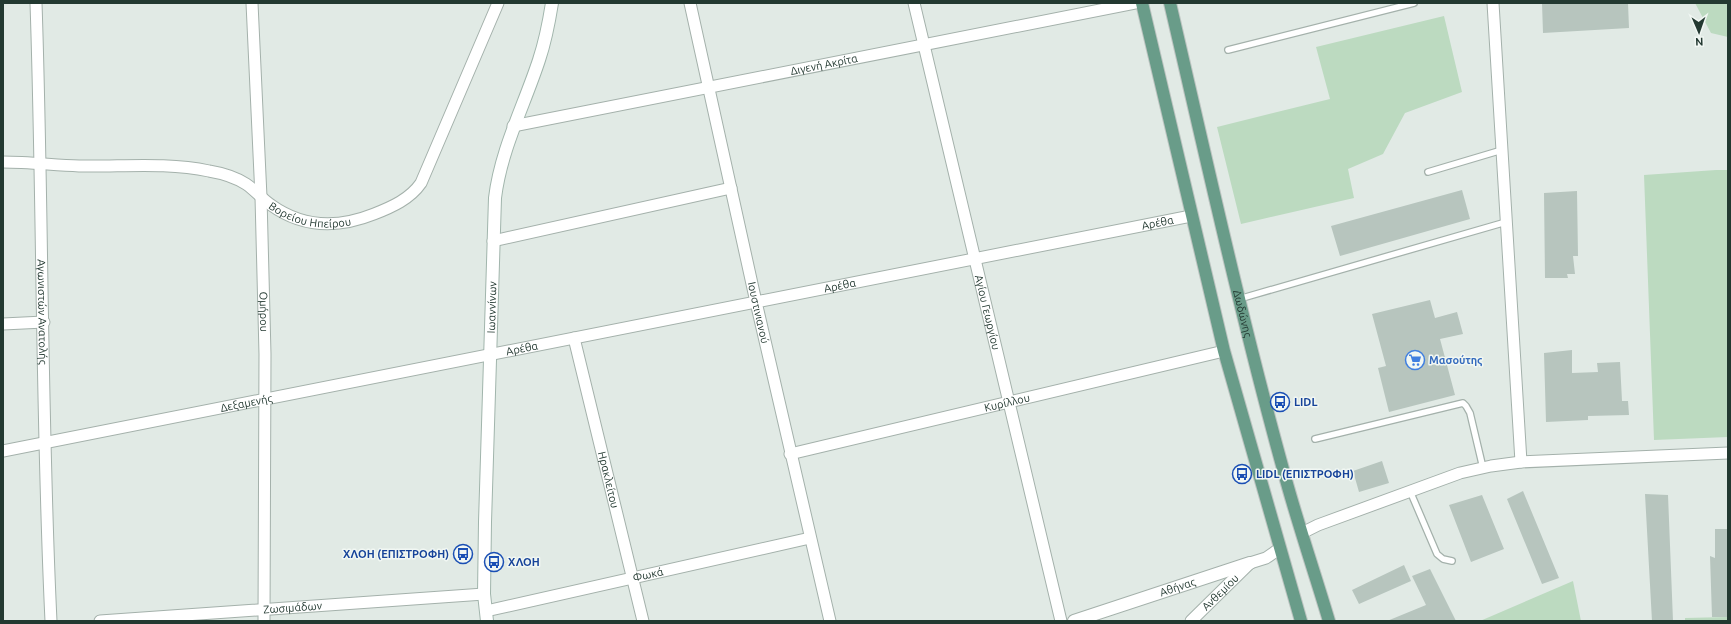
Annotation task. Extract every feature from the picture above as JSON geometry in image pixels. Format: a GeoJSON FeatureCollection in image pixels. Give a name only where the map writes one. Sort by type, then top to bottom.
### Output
{"type":"FeatureCollection","features":[{"type":"Feature","properties":{"kind":"main road","name":"Ιωαννίνων"},"geometry":{"type":"LineString","coordinates":[[486,616],[484,594],[489,355],[493,241],[497,183],[513,126],[539,60],[552,3]]}},
{"type":"Feature","properties":{"kind":"main road"},"geometry":{"type":"LineString","coordinates":[[1142,3],[1224,351],[1279,549],[1301,621]]}},
{"type":"Feature","properties":{"kind":"main road","name":"Δωδώνης"},"geometry":{"type":"LineString","coordinates":[[1170,3],[1271,424],[1329,621]]}},
{"type":"Feature","properties":{"kind":"main road","name":"Αθήνας"},"geometry":{"type":"LineString","coordinates":[[1074,621],[1250,563]]}},
{"type":"Feature","properties":{"kind":"street","name":"Αγωνιστών Ανατολής"},"geometry":{"type":"LineString","coordinates":[[36,3],[41,163],[45,442],[51,621]]}},
{"type":"Feature","properties":{"kind":"street","name":"Ομήρου"},"geometry":{"type":"LineString","coordinates":[[252,3],[261,197],[264,400],[264,621]]}},
{"type":"Feature","properties":{"kind":"street","name":"Βορείου Ηπείρου"},"geometry":{"type":"LineString","coordinates":[[3,162],[78,166],[148,166],[208,171],[240,181],[271,206],[288,215],[311,223],[329,225],[350,222],[396,205],[418,187],[428,170],[498,3]]}},
{"type":"Feature","properties":{"kind":"street","name":"Ιουστινιανού"},"geometry":{"type":"LineString","coordinates":[[690,3],[790,454],[830,621]]}},
{"type":"Feature","properties":{"kind":"street","name":"Αγίου Γεωργίου"},"geometry":{"type":"LineString","coordinates":[[914,3],[1061,621]]}},
{"type":"Feature","properties":{"kind":"street","name":"Διγενή Ακρίτα"},"geometry":{"type":"LineString","coordinates":[[513,126],[1135,3]]}},
{"type":"Feature","properties":{"kind":"street"},"geometry":{"type":"LineString","coordinates":[[1493,3],[1521,462]]}},
{"type":"Feature","properties":{"kind":"street"},"geometry":{"type":"LineString","coordinates":[[493,241],[731,188]]}},
{"type":"Feature","properties":{"kind":"street","name":"Αρέθα"},"geometry":{"type":"LineString","coordinates":[[489,355],[1191,216]]}},
{"type":"Feature","properties":{"kind":"street"},"geometry":{"type":"LineString","coordinates":[[3,324],[44,322]]}},
{"type":"Feature","properties":{"kind":"street","name":"Ηρακλείτου"},"geometry":{"type":"LineString","coordinates":[[574,338],[643,621]]}},
{"type":"Feature","properties":{"kind":"street","name":"Κυρίλλου"},"geometry":{"type":"LineString","coordinates":[[790,454],[1224,351]]}},
{"type":"Feature","properties":{"kind":"street","name":"Δεξαμενής"},"geometry":{"type":"LineString","coordinates":[[3,451],[489,355]]}},
{"type":"Feature","properties":{"kind":"street"},"geometry":{"type":"LineString","coordinates":[[1302,533],[1450,476],[1483,468],[1521,462],[1728,453]]}},
{"type":"Feature","properties":{"kind":"street","name":"Φωκά"},"geometry":{"type":"LineString","coordinates":[[486,616],[632,579],[810,538]]}},
{"type":"Feature","properties":{"kind":"street","name":"Αθήνας"},"geometry":{"type":"LineString","coordinates":[[1250,563],[1266,558],[1279,549]]}},
{"type":"Feature","properties":{"kind":"street","name":"Ανθεμίου"},"geometry":{"type":"LineString","coordinates":[[1190,621],[1250,563]]}},
{"type":"Feature","properties":{"kind":"street","name":"Ζωσιμάδων"},"geometry":{"type":"LineString","coordinates":[[100,621],[484,594]]}},
{"type":"Feature","properties":{"kind":"lane"},"geometry":{"type":"LineString","coordinates":[[1228,50],[1414,3]]}},
{"type":"Feature","properties":{"kind":"lane"},"geometry":{"type":"LineString","coordinates":[[1428,172],[1502,150]]}},
{"type":"Feature","properties":{"kind":"lane"},"geometry":{"type":"LineString","coordinates":[[1240,299],[1507,222]]}},
{"type":"Feature","properties":{"kind":"lane"},"geometry":{"type":"LineString","coordinates":[[1316,439],[1463,403],[1470,413],[1483,468]]}},
{"type":"Feature","properties":{"kind":"lane"},"geometry":{"type":"LineString","coordinates":[[1410,491],[1437,554],[1443,559],[1452,561]]}},
{"type":"Feature","properties":{"kind":"green space"},"geometry":{"type":"Polygon","coordinates":[[[1695,3],[1728,3],[1728,37],[1711,33],[1695,3]]]}},
{"type":"Feature","properties":{"kind":"green space"},"geometry":{"type":"Polygon","coordinates":[[[1444,16],[1462,92],[1405,113],[1383,154],[1348,169],[1354,198],[1241,224],[1217,127],[1330,99],[1316,47],[1444,16]]]}},
{"type":"Feature","properties":{"kind":"green space"},"geometry":{"type":"Polygon","coordinates":[[[1728,170],[1728,437],[1654,440],[1644,175],[1728,170]]]}},
{"type":"Feature","properties":{"kind":"green space"},"geometry":{"type":"Polygon","coordinates":[[[1573,581],[1581,621],[1480,621],[1573,581]]]}},
{"type":"Feature","properties":{"kind":"green space"},"geometry":{"type":"Polygon","coordinates":[[[1728,617],[1728,621],[1685,621],[1685,618],[1728,617]]]}},
{"type":"Feature","properties":{"kind":"building"},"geometry":{"type":"Polygon","coordinates":[[[1542,3],[1628,3],[1629,28],[1543,33],[1542,3]]]}},
{"type":"Feature","properties":{"kind":"building"},"geometry":{"type":"Polygon","coordinates":[[[1462,190],[1470,219],[1340,256],[1331,226],[1462,190]]]}},
{"type":"Feature","properties":{"kind":"building"},"geometry":{"type":"Polygon","coordinates":[[[1577,191],[1578,256],[1573,256],[1575,274],[1567,274],[1568,278],[1545,278],[1544,193],[1577,191]]]}},
{"type":"Feature","properties":{"kind":"building","name":"Μασούτης"},"geometry":{"type":"Polygon","coordinates":[[[1430,300],[1435,318],[1457,312],[1463,334],[1440,339],[1455,395],[1389,412],[1378,368],[1386,366],[1372,314],[1430,300]]]}},
{"type":"Feature","properties":{"kind":"building"},"geometry":{"type":"Polygon","coordinates":[[[1572,350],[1572,373],[1598,372],[1597,363],[1620,362],[1622,401],[1628,401],[1629,415],[1588,416],[1588,420],[1546,422],[1544,353],[1572,350]]]}},
{"type":"Feature","properties":{"kind":"building"},"geometry":{"type":"Polygon","coordinates":[[[1382,461],[1389,483],[1359,492],[1353,471],[1382,461]]]}},
{"type":"Feature","properties":{"kind":"building"},"geometry":{"type":"Polygon","coordinates":[[[1523,491],[1559,578],[1542,584],[1507,499],[1523,491]]]}},
{"type":"Feature","properties":{"kind":"building"},"geometry":{"type":"Polygon","coordinates":[[[1645,494],[1668,495],[1673,621],[1652,621],[1645,494]]]}},
{"type":"Feature","properties":{"kind":"building"},"geometry":{"type":"Polygon","coordinates":[[[1482,495],[1504,549],[1471,562],[1449,505],[1482,495]]]}},
{"type":"Feature","properties":{"kind":"building"},"geometry":{"type":"Polygon","coordinates":[[[1715,529],[1728,529],[1728,617],[1712,617],[1710,556],[1715,558],[1715,529]]]}},
{"type":"Feature","properties":{"kind":"building"},"geometry":{"type":"Polygon","coordinates":[[[1404,565],[1411,581],[1359,604],[1352,590],[1404,565]]]}},
{"type":"Feature","properties":{"kind":"building"},"geometry":{"type":"Polygon","coordinates":[[[1430,569],[1456,621],[1387,621],[1426,605],[1412,576],[1430,569]]]}},
{"type":"Feature","properties":{"kind":"place","name":"Μασούτης"},"geometry":{"type":"Point","coordinates":[1415,360]}},
{"type":"Feature","properties":{"kind":"place","name":"LIDL"},"geometry":{"type":"Point","coordinates":[1280,402]}},
{"type":"Feature","properties":{"kind":"place","name":"LIDL (ΕΠΙΣΤΡΟΦΗ)"},"geometry":{"type":"Point","coordinates":[1242,474]}},
{"type":"Feature","properties":{"kind":"place","name":"ΧΛΟΗ (ΕΠΙΣΤΡΟΦΗ)"},"geometry":{"type":"Point","coordinates":[463,554]}},
{"type":"Feature","properties":{"kind":"place","name":"ΧΛΟΗ"},"geometry":{"type":"Point","coordinates":[494,562]}}]}
